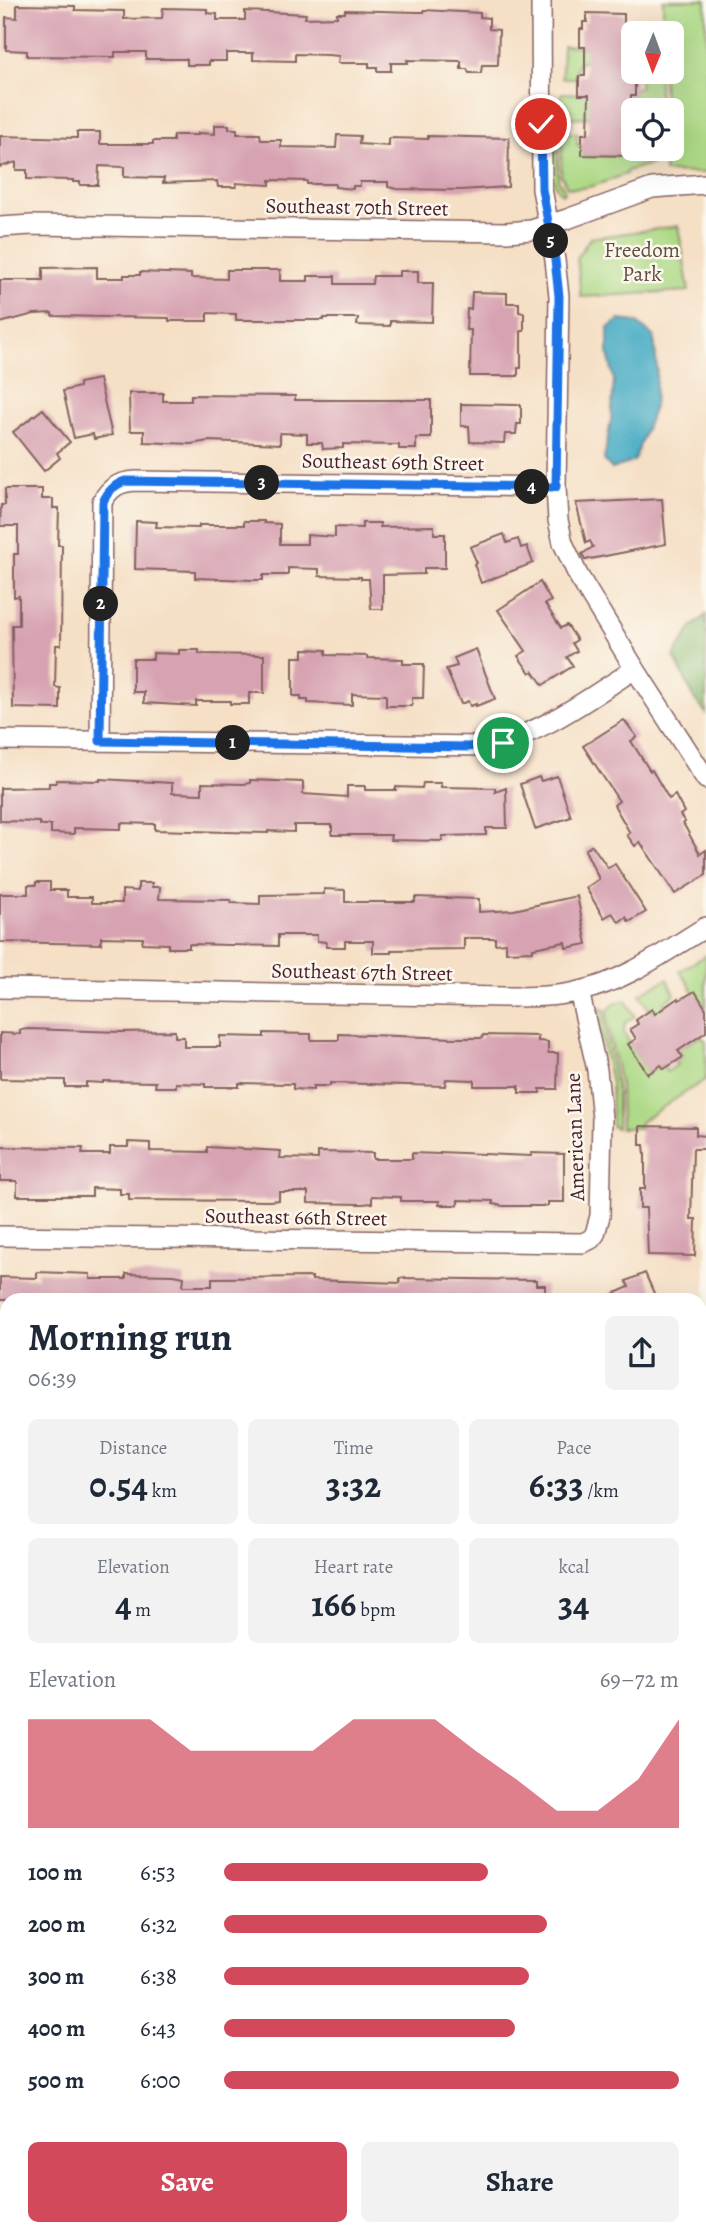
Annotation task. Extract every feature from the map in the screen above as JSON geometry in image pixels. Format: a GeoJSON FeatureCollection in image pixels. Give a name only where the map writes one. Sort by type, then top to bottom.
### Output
{"type":"FeatureCollection","features":[{"type":"Feature","properties":{"kind":"street"},"geometry":{"type":"LineString","coordinates":[[541,0],[542,189],[559,296],[556,487],[558,520],[569,558],[635,669],[706,779]]}},
{"type":"Feature","properties":{"kind":"street","name":"Southeast 70th Street"},"geometry":{"type":"LineString","coordinates":[[0,228],[32,225],[507,232],[549,225],[652,188],[706,184]]}},
{"type":"Feature","properties":{"kind":"street","name":"Southeast 69th Street"},"geometry":{"type":"LineString","coordinates":[[100,741],[103,502],[116,484],[136,481],[556,487]]}},
{"type":"Feature","properties":{"kind":"street"},"geometry":{"type":"LineString","coordinates":[[0,740],[485,746],[503,743],[541,728],[635,669]]}},
{"type":"Feature","properties":{"kind":"street","name":"Southeast 67th Street"},"geometry":{"type":"LineString","coordinates":[[0,988],[529,997],[579,991],[618,978],[706,927]]}},
{"type":"Feature","properties":{"kind":"street","name":"American Lane"},"geometry":{"type":"LineString","coordinates":[[579,991],[601,1100],[600,1216],[597,1231],[591,1239]]}},
{"type":"Feature","properties":{"kind":"street","name":"Southeast 66th Street"},"geometry":{"type":"LineString","coordinates":[[0,1236],[571,1244],[591,1239]]}},
{"type":"Feature","properties":{"kind":"green space"},"geometry":{"type":"Polygon","coordinates":[[[663,0],[706,0],[706,173],[664,172],[664,161],[684,161],[684,98],[664,98],[663,84],[684,84],[684,21],[663,21],[663,0]]]}},
{"type":"Feature","properties":{"kind":"green space"},"geometry":{"type":"Polygon","coordinates":[[[563,46],[619,48],[621,70],[592,60],[577,64],[575,78],[562,78],[563,46]]]}},
{"type":"Feature","properties":{"kind":"green space"},"geometry":{"type":"Polygon","coordinates":[[[640,84],[659,84],[659,98],[621,98],[621,147],[589,117],[562,118],[562,93],[634,96],[635,88],[640,88],[640,84]]]}},
{"type":"Feature","properties":{"kind":"green space"},"geometry":{"type":"Polygon","coordinates":[[[556,133],[558,179],[565,191],[562,194],[554,182],[551,168],[552,137],[556,133]]]}},
{"type":"Feature","properties":{"kind":"green space"},"geometry":{"type":"Polygon","coordinates":[[[562,133],[577,133],[577,145],[582,146],[583,155],[621,156],[621,161],[658,162],[627,171],[626,174],[597,185],[567,187],[561,175],[562,133]]]}},
{"type":"Feature","properties":{"kind":"green space","name":"Freedom Park"},"geometry":{"type":"Polygon","coordinates":[[[678,226],[689,291],[581,297],[577,258],[590,238],[678,226]]]}},
{"type":"Feature","properties":{"kind":"green space"},"geometry":{"type":"Polygon","coordinates":[[[706,615],[706,713],[695,700],[674,656],[692,627],[706,615]]]}},
{"type":"Feature","properties":{"kind":"green space"},"geometry":{"type":"Polygon","coordinates":[[[706,955],[706,1009],[680,971],[706,955]]]}},
{"type":"Feature","properties":{"kind":"green space"},"geometry":{"type":"Polygon","coordinates":[[[667,979],[675,994],[664,1003],[664,1009],[684,1046],[701,1036],[706,1041],[706,1079],[640,1122],[639,1128],[621,1128],[620,1086],[607,1021],[608,1010],[614,1004],[625,1000],[635,1016],[626,1022],[624,1033],[648,1073],[661,1065],[667,1072],[677,1065],[675,1062],[682,1057],[640,994],[667,979]]]}},
{"type":"Feature","properties":{"kind":"green space"},"geometry":{"type":"Polygon","coordinates":[[[600,1008],[605,1010],[604,1021],[617,1091],[617,1128],[612,1126],[611,1083],[598,1020],[600,1008]]]}},
{"type":"Feature","properties":{"kind":"water"},"geometry":{"type":"Polygon","coordinates":[[[619,320],[636,322],[654,337],[657,369],[654,407],[634,461],[612,469],[604,460],[614,380],[608,353],[608,328],[619,320]]]}},
{"type":"Feature","properties":{"kind":"building"},"geometry":{"type":"Polygon","coordinates":[[[17,5],[75,6],[75,10],[124,11],[124,19],[162,18],[163,8],[207,9],[207,13],[217,14],[217,20],[245,20],[245,11],[306,14],[305,18],[337,17],[337,13],[345,13],[345,10],[480,13],[480,17],[489,18],[489,29],[499,30],[498,65],[482,65],[481,73],[469,73],[467,69],[461,69],[461,61],[407,60],[408,63],[391,63],[391,71],[377,71],[377,67],[369,67],[369,63],[338,63],[339,56],[328,55],[295,54],[295,61],[253,60],[253,53],[226,53],[226,61],[209,61],[209,65],[187,65],[187,59],[146,59],[146,52],[115,52],[115,57],[27,56],[27,51],[6,50],[6,17],[17,18],[17,5]]]}},
{"type":"Feature","properties":{"kind":"building"},"geometry":{"type":"Polygon","coordinates":[[[587,13],[624,14],[624,21],[621,21],[621,84],[635,84],[635,96],[621,98],[621,156],[582,155],[582,134],[588,134],[589,95],[579,95],[579,76],[585,76],[585,47],[580,47],[580,29],[583,29],[583,22],[587,22],[587,13]]]}},
{"type":"Feature","properties":{"kind":"building"},"geometry":{"type":"Polygon","coordinates":[[[215,125],[229,125],[229,129],[237,129],[237,134],[260,134],[261,140],[281,140],[281,147],[336,148],[337,135],[360,136],[359,144],[389,146],[389,138],[509,138],[508,187],[460,190],[397,189],[388,187],[388,182],[360,182],[360,186],[353,186],[353,189],[335,187],[335,184],[270,180],[270,185],[236,183],[236,187],[218,187],[217,181],[163,183],[164,178],[124,177],[124,167],[99,166],[98,185],[80,185],[80,182],[73,180],[27,179],[27,170],[16,170],[16,162],[0,167],[0,136],[77,138],[77,132],[100,132],[100,144],[153,144],[153,141],[173,141],[173,135],[215,134],[215,125]]]}},
{"type":"Feature","properties":{"kind":"building"},"geometry":{"type":"Polygon","coordinates":[[[97,267],[97,278],[124,278],[124,275],[140,275],[140,272],[227,279],[227,270],[280,270],[280,281],[308,281],[308,276],[335,276],[335,284],[372,284],[373,276],[399,276],[399,271],[418,271],[418,283],[433,283],[432,322],[390,321],[390,326],[357,325],[358,318],[236,320],[236,314],[207,313],[207,321],[169,321],[169,318],[52,316],[52,313],[34,314],[0,323],[0,280],[43,280],[43,268],[97,267]]]}},
{"type":"Feature","properties":{"kind":"building"},"geometry":{"type":"Polygon","coordinates":[[[472,292],[507,293],[507,303],[519,303],[519,312],[524,313],[524,331],[521,331],[521,368],[518,368],[518,376],[470,376],[471,330],[466,330],[467,309],[471,309],[472,292]]]}},
{"type":"Feature","properties":{"kind":"building"},"geometry":{"type":"Polygon","coordinates":[[[99,379],[112,435],[94,439],[93,434],[74,438],[63,391],[79,387],[79,383],[99,379]]]}},
{"type":"Feature","properties":{"kind":"building"},"geometry":{"type":"Polygon","coordinates":[[[129,393],[163,393],[163,401],[191,401],[191,395],[295,396],[295,400],[431,400],[431,438],[416,438],[416,449],[399,449],[399,445],[343,444],[343,448],[323,449],[322,443],[307,443],[307,434],[280,433],[280,444],[144,442],[144,431],[130,431],[129,393]]]}},
{"type":"Feature","properties":{"kind":"building"},"geometry":{"type":"Polygon","coordinates":[[[461,404],[521,405],[521,424],[517,424],[516,434],[505,434],[504,443],[470,442],[469,426],[461,426],[461,404]]]}},
{"type":"Feature","properties":{"kind":"building"},"geometry":{"type":"Polygon","coordinates":[[[43,409],[70,442],[57,453],[60,458],[44,471],[13,432],[43,409]]]}},
{"type":"Feature","properties":{"kind":"building"},"geometry":{"type":"Polygon","coordinates":[[[5,489],[42,489],[42,499],[53,499],[53,508],[59,508],[58,545],[62,545],[61,645],[56,645],[55,687],[60,688],[60,709],[13,708],[12,625],[19,625],[19,596],[14,597],[14,554],[18,554],[18,526],[0,526],[1,505],[5,505],[5,489]]]}},
{"type":"Feature","properties":{"kind":"building"},"geometry":{"type":"Polygon","coordinates":[[[662,499],[666,544],[585,560],[582,554],[593,547],[590,541],[586,543],[576,503],[662,499]]]}},
{"type":"Feature","properties":{"kind":"building"},"geometry":{"type":"Polygon","coordinates":[[[136,521],[157,522],[156,527],[199,528],[199,525],[244,525],[244,521],[264,521],[280,524],[280,544],[307,544],[307,535],[335,537],[335,527],[362,528],[362,523],[380,523],[380,527],[434,526],[434,534],[445,534],[445,568],[424,568],[424,574],[383,575],[383,609],[371,609],[369,579],[319,576],[319,569],[288,568],[288,575],[263,575],[263,580],[254,580],[195,578],[195,571],[135,569],[136,521]]]}},
{"type":"Feature","properties":{"kind":"building"},"geometry":{"type":"Polygon","coordinates":[[[504,534],[507,543],[518,539],[521,548],[527,546],[533,563],[481,583],[470,547],[504,534]]]}},
{"type":"Feature","properties":{"kind":"building"},"geometry":{"type":"Polygon","coordinates":[[[540,582],[551,601],[545,604],[561,628],[567,625],[577,640],[572,643],[577,651],[567,657],[573,666],[543,685],[518,656],[526,651],[498,610],[540,582]]]}},
{"type":"Feature","properties":{"kind":"building"},"geometry":{"type":"Polygon","coordinates":[[[303,649],[326,650],[326,655],[403,659],[403,664],[424,664],[423,698],[412,698],[412,706],[386,706],[386,695],[352,694],[352,705],[308,703],[308,700],[301,700],[301,696],[293,696],[293,657],[303,657],[303,649]]]}},
{"type":"Feature","properties":{"kind":"building"},"geometry":{"type":"Polygon","coordinates":[[[476,649],[495,699],[470,706],[468,701],[461,704],[446,669],[457,666],[454,658],[476,649]]]}},
{"type":"Feature","properties":{"kind":"building"},"geometry":{"type":"Polygon","coordinates":[[[179,650],[199,650],[199,654],[264,655],[264,693],[249,693],[249,704],[230,704],[230,701],[196,701],[196,706],[144,703],[144,692],[133,692],[133,659],[153,659],[153,653],[179,654],[179,650]]]}},
{"type":"Feature","properties":{"kind":"building"},"geometry":{"type":"Polygon","coordinates":[[[624,720],[637,737],[631,741],[669,799],[675,795],[684,812],[680,815],[685,822],[683,823],[700,854],[706,850],[706,875],[675,894],[640,842],[635,846],[627,835],[630,833],[614,805],[619,801],[583,746],[624,720]]]}},
{"type":"Feature","properties":{"kind":"building"},"geometry":{"type":"Polygon","coordinates":[[[557,776],[571,817],[535,829],[520,784],[539,777],[541,781],[557,776]]]}},
{"type":"Feature","properties":{"kind":"building"},"geometry":{"type":"Polygon","coordinates":[[[100,779],[172,783],[172,793],[202,794],[202,783],[244,784],[250,783],[250,780],[303,782],[303,794],[347,797],[347,786],[365,786],[365,790],[396,790],[396,787],[422,788],[423,783],[441,783],[441,787],[495,788],[495,792],[506,788],[507,828],[486,828],[486,835],[442,836],[442,841],[390,840],[391,835],[332,835],[332,825],[294,825],[294,832],[268,833],[155,830],[155,824],[121,823],[121,829],[74,828],[74,834],[51,833],[51,825],[40,825],[40,822],[0,821],[0,788],[49,787],[49,783],[56,783],[56,780],[100,779]]]}},
{"type":"Feature","properties":{"kind":"building"},"geometry":{"type":"Polygon","coordinates":[[[592,845],[608,868],[615,864],[646,912],[629,922],[626,917],[619,922],[612,913],[604,918],[586,888],[599,879],[585,850],[592,845]]]}},
{"type":"Feature","properties":{"kind":"building"},"geometry":{"type":"Polygon","coordinates":[[[36,882],[50,882],[50,890],[67,890],[67,897],[92,897],[92,903],[122,903],[122,890],[138,891],[138,883],[152,883],[152,887],[160,887],[159,899],[231,900],[231,903],[260,904],[260,895],[324,894],[324,889],[345,890],[345,902],[415,902],[415,897],[479,899],[479,912],[514,910],[577,896],[587,944],[566,948],[565,942],[533,948],[533,951],[506,952],[506,943],[495,944],[495,938],[464,938],[464,949],[391,950],[391,953],[373,953],[373,941],[345,941],[345,947],[326,947],[326,942],[317,941],[317,935],[278,935],[278,946],[189,944],[189,948],[168,948],[168,944],[142,943],[143,938],[101,937],[101,944],[0,942],[0,894],[28,894],[28,885],[36,885],[36,882]]]}},
{"type":"Feature","properties":{"kind":"building"},"geometry":{"type":"Polygon","coordinates":[[[695,991],[706,1009],[706,1032],[678,1051],[683,1057],[664,1069],[661,1065],[648,1074],[628,1044],[636,1039],[630,1029],[638,1024],[636,1020],[652,1009],[655,1014],[678,998],[679,1000],[695,991]]]}},
{"type":"Feature","properties":{"kind":"building"},"geometry":{"type":"Polygon","coordinates":[[[20,1030],[175,1031],[175,1037],[184,1037],[184,1047],[220,1047],[220,1036],[264,1037],[264,1033],[311,1034],[311,1040],[339,1040],[339,1034],[455,1038],[482,1038],[483,1035],[538,1036],[538,1041],[548,1042],[548,1053],[558,1053],[557,1089],[540,1089],[540,1093],[519,1093],[519,1086],[474,1086],[474,1080],[446,1079],[445,1086],[330,1083],[330,1086],[313,1086],[313,1090],[293,1089],[293,1084],[239,1083],[239,1087],[205,1087],[205,1084],[176,1083],[176,1087],[155,1087],[156,1082],[103,1081],[86,1082],[86,1087],[65,1087],[65,1080],[0,1079],[0,1033],[20,1034],[20,1030]]]}},
{"type":"Feature","properties":{"kind":"building"},"geometry":{"type":"Polygon","coordinates":[[[640,1126],[696,1127],[696,1135],[706,1136],[706,1149],[693,1149],[691,1219],[696,1219],[695,1256],[648,1255],[646,1208],[640,1208],[640,1189],[645,1189],[645,1155],[644,1145],[640,1145],[640,1126]]]}},
{"type":"Feature","properties":{"kind":"building"},"geometry":{"type":"Polygon","coordinates":[[[128,1142],[150,1143],[150,1151],[207,1152],[207,1147],[281,1151],[280,1158],[318,1159],[318,1152],[373,1153],[373,1159],[412,1159],[412,1153],[440,1152],[531,1156],[531,1153],[564,1154],[564,1202],[548,1202],[548,1206],[503,1206],[493,1204],[493,1201],[458,1200],[458,1205],[439,1205],[440,1201],[401,1201],[401,1197],[372,1196],[372,1203],[308,1203],[308,1192],[279,1192],[279,1200],[269,1201],[129,1200],[129,1194],[120,1194],[120,1189],[92,1188],[92,1196],[17,1196],[17,1181],[0,1181],[0,1147],[83,1148],[82,1154],[110,1154],[110,1147],[128,1147],[128,1142]]]}},
{"type":"Feature","properties":{"kind":"building"},"geometry":{"type":"Polygon","coordinates":[[[37,1272],[90,1274],[90,1279],[126,1279],[126,1274],[174,1275],[184,1277],[183,1286],[212,1286],[212,1278],[312,1277],[312,1280],[400,1283],[400,1278],[536,1280],[536,1285],[545,1285],[545,1293],[0,1293],[0,1277],[37,1278],[37,1272]]]}},
{"type":"Feature","properties":{"kind":"building"},"geometry":{"type":"Polygon","coordinates":[[[645,1273],[654,1293],[615,1293],[629,1287],[626,1281],[645,1273]]]}},
{"type":"Feature","properties":{"kind":"route"},"geometry":{"type":"LineString","coordinates":[[503,743],[468,747],[100,741],[103,502],[116,484],[125,481],[556,487],[559,296],[542,189],[541,124]]}}]}
